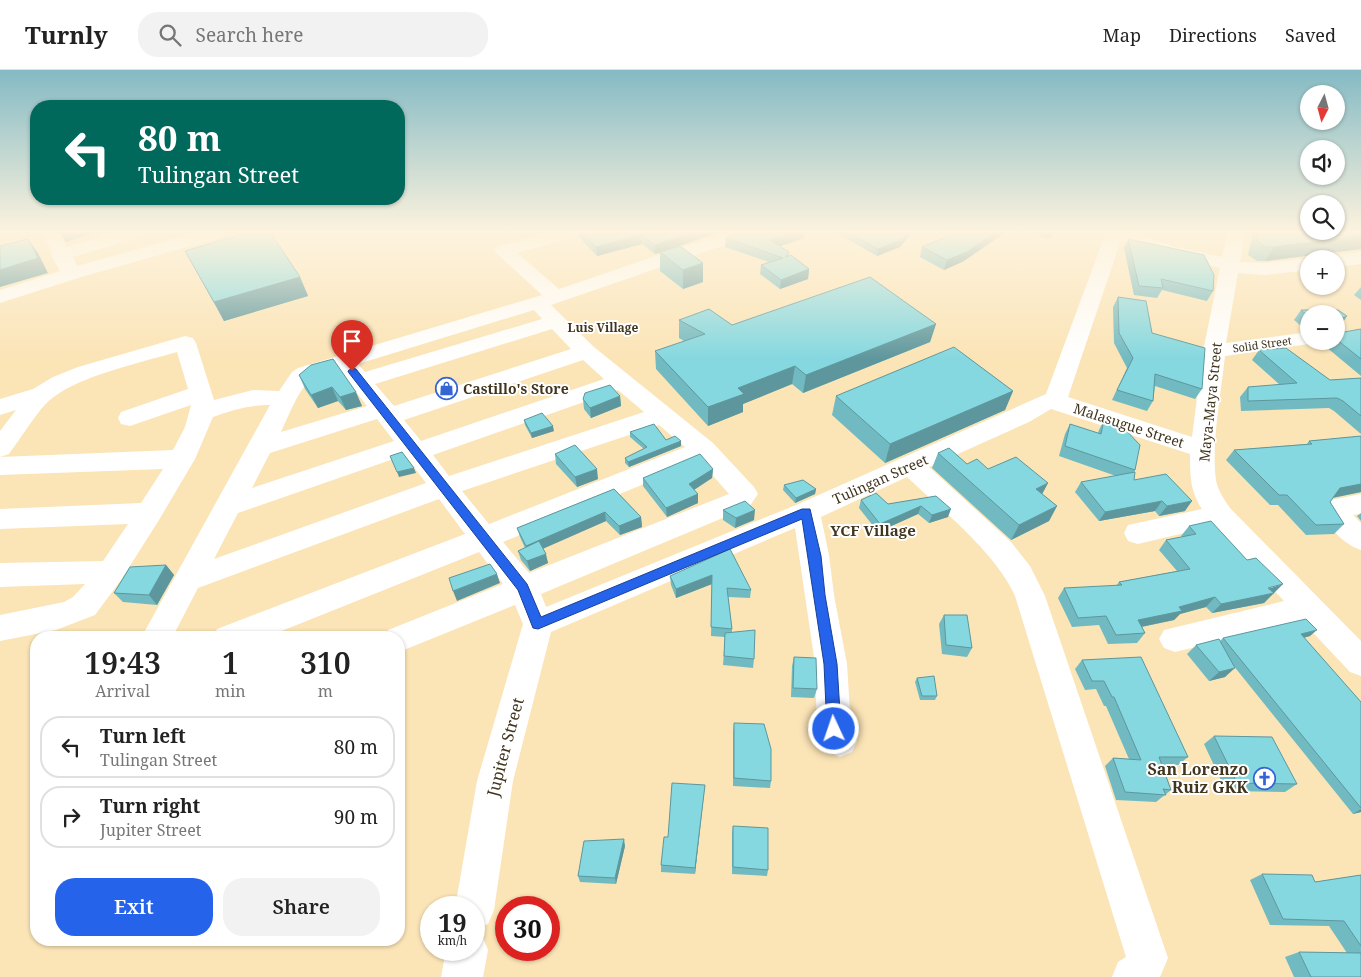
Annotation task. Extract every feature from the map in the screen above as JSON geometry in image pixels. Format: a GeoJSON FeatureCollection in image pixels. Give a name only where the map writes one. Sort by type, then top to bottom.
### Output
{"type":"FeatureCollection","features":[{"type":"Feature","properties":{"kind":"street"},"geometry":{"type":"LineString","coordinates":[[0,297],[70,274]]}},
{"type":"Feature","properties":{"kind":"street"},"geometry":{"type":"LineString","coordinates":[[405,636],[740,500],[745,494],[704,449],[586,352],[556,321],[547,300],[524,274]]}},
{"type":"Feature","properties":{"kind":"street"},"geometry":{"type":"LineString","coordinates":[[160,631],[296,380],[306,373],[547,300],[622,274]]}},
{"type":"Feature","properties":{"kind":"street"},"geometry":{"type":"LineString","coordinates":[[1055,401],[1100,274]]}},
{"type":"Feature","properties":{"kind":"street","name":"Maya-Maya Street"},"geometry":{"type":"LineString","coordinates":[[1228,274],[1214,351],[1203,449],[1203,481],[1208,497],[1220,515],[1361,662]]}},
{"type":"Feature","properties":{"kind":"street"},"geometry":{"type":"LineString","coordinates":[[360,381],[556,321]]}},
{"type":"Feature","properties":{"kind":"street","name":"Solid Street"},"geometry":{"type":"LineString","coordinates":[[1214,351],[1300,339]]}},
{"type":"Feature","properties":{"kind":"street"},"geometry":{"type":"LineString","coordinates":[[0,407],[41,394],[61,382],[86,372],[185,343],[201,403],[199,426],[182,459],[111,572],[85,605],[73,612],[0,628]]}},
{"type":"Feature","properties":{"kind":"street"},"geometry":{"type":"LineString","coordinates":[[261,447],[386,413],[586,352]]}},
{"type":"Feature","properties":{"kind":"street"},"geometry":{"type":"LineString","coordinates":[[344,361],[523,587],[538,624]]}},
{"type":"Feature","properties":{"kind":"street"},"geometry":{"type":"LineString","coordinates":[[229,506],[621,381]]}},
{"type":"Feature","properties":{"kind":"street"},"geometry":{"type":"LineString","coordinates":[[0,448],[41,394]]}},
{"type":"Feature","properties":{"kind":"street"},"geometry":{"type":"LineString","coordinates":[[130,418],[201,403],[231,402],[265,396],[285,399]]}},
{"type":"Feature","properties":{"kind":"street","name":"Tulingan Street"},"geometry":{"type":"LineString","coordinates":[[538,624],[806,512],[1020,416],[1047,400],[1055,401]]}},
{"type":"Feature","properties":{"kind":"street","name":"Malasugue Street"},"geometry":{"type":"LineString","coordinates":[[1055,401],[1203,449]]}},
{"type":"Feature","properties":{"kind":"street"},"geometry":{"type":"LineString","coordinates":[[188,580],[444,487],[662,415]]}},
{"type":"Feature","properties":{"kind":"street"},"geometry":{"type":"LineString","coordinates":[[246,631],[704,449]]}},
{"type":"Feature","properties":{"kind":"street"},"geometry":{"type":"LineString","coordinates":[[0,466],[182,459]]}},
{"type":"Feature","properties":{"kind":"street"},"geometry":{"type":"LineString","coordinates":[[910,465],[1001,550],[1020,574],[1030,596],[1147,958],[1142,971],[1134,977]]}},
{"type":"Feature","properties":{"kind":"street"},"geometry":{"type":"LineString","coordinates":[[1361,504],[1341,507],[1336,511],[1337,516],[1361,539]]}},
{"type":"Feature","properties":{"kind":"street"},"geometry":{"type":"LineString","coordinates":[[806,512],[815,556],[819,595],[831,664],[834,729],[840,741]]}},
{"type":"Feature","properties":{"kind":"street"},"geometry":{"type":"LineString","coordinates":[[0,519],[148,513]]}},
{"type":"Feature","properties":{"kind":"street"},"geometry":{"type":"LineString","coordinates":[[1138,533],[1220,515]]}},
{"type":"Feature","properties":{"kind":"street"},"geometry":{"type":"LineString","coordinates":[[0,575],[111,572]]}},
{"type":"Feature","properties":{"kind":"street"},"geometry":{"type":"LineString","coordinates":[[1176,639],[1309,608]]}},
{"type":"Feature","properties":{"kind":"street","name":"Jupiter Street"},"geometry":{"type":"LineString","coordinates":[[476,896],[495,781],[538,624]]}},
{"type":"Feature","properties":{"kind":"street"},"geometry":{"type":"LineString","coordinates":[[462,977],[465,961]]}},
{"type":"Feature","properties":{"kind":"building"},"geometry":{"type":"Polygon","coordinates":[[[198,274],[298,274],[300,277],[214,302],[198,274]]]}},
{"type":"Feature","properties":{"kind":"building"},"geometry":{"type":"Polygon","coordinates":[[[773,274],[795,274],[781,280],[773,274]]]}},
{"type":"Feature","properties":{"kind":"building"},"geometry":{"type":"Polygon","coordinates":[[[1136,274],[1214,275],[1213,291],[1161,279],[1163,288],[1139,286],[1136,274]]]}},
{"type":"Feature","properties":{"kind":"building"},"geometry":{"type":"Polygon","coordinates":[[[870,277],[936,324],[806,375],[795,366],[738,388],[744,394],[708,407],[655,351],[705,334],[679,320],[709,309],[732,325],[870,277]]]}},
{"type":"Feature","properties":{"kind":"building"},"geometry":{"type":"Polygon","coordinates":[[[1118,297],[1146,301],[1152,333],[1205,348],[1202,389],[1155,374],[1153,401],[1117,390],[1133,358],[1119,333],[1118,297]]]}},
{"type":"Feature","properties":{"kind":"building"},"geometry":{"type":"Polygon","coordinates":[[[1361,329],[1361,359],[1345,346],[1345,332],[1361,329]]]}},
{"type":"Feature","properties":{"kind":"building"},"geometry":{"type":"Polygon","coordinates":[[[954,347],[1013,391],[890,444],[836,396],[954,347]]]}},
{"type":"Feature","properties":{"kind":"building"},"geometry":{"type":"Polygon","coordinates":[[[1286,348],[1330,380],[1361,378],[1361,416],[1337,398],[1248,401],[1248,387],[1297,383],[1259,350],[1286,348]]]}},
{"type":"Feature","properties":{"kind":"building"},"geometry":{"type":"Polygon","coordinates":[[[333,359],[356,392],[340,397],[332,387],[311,395],[299,375],[311,365],[333,359]]]}},
{"type":"Feature","properties":{"kind":"building"},"geometry":{"type":"Polygon","coordinates":[[[610,385],[620,396],[590,408],[583,399],[585,393],[610,385]]]}},
{"type":"Feature","properties":{"kind":"building"},"geometry":{"type":"Polygon","coordinates":[[[542,413],[553,426],[531,433],[524,420],[542,413]]]}},
{"type":"Feature","properties":{"kind":"building"},"geometry":{"type":"Polygon","coordinates":[[[1104,420],[1121,425],[1140,445],[1135,470],[1065,446],[1070,424],[1101,434],[1104,420]]]}},
{"type":"Feature","properties":{"kind":"building"},"geometry":{"type":"Polygon","coordinates":[[[654,424],[666,440],[675,436],[681,441],[628,462],[625,458],[647,447],[630,432],[654,424]]]}},
{"type":"Feature","properties":{"kind":"building"},"geometry":{"type":"Polygon","coordinates":[[[1361,436],[1361,484],[1340,488],[1330,502],[1344,524],[1316,525],[1287,495],[1279,495],[1234,450],[1312,444],[1309,441],[1361,436]]]}},
{"type":"Feature","properties":{"kind":"building"},"geometry":{"type":"Polygon","coordinates":[[[575,445],[597,469],[575,477],[555,454],[575,445]]]}},
{"type":"Feature","properties":{"kind":"building"},"geometry":{"type":"Polygon","coordinates":[[[949,448],[967,464],[977,459],[988,469],[1016,457],[1048,483],[1036,489],[1057,506],[1019,525],[938,453],[949,448]]]}},
{"type":"Feature","properties":{"kind":"building"},"geometry":{"type":"Polygon","coordinates":[[[402,452],[414,468],[397,472],[390,456],[402,452]]]}},
{"type":"Feature","properties":{"kind":"building"},"geometry":{"type":"Polygon","coordinates":[[[700,454],[713,469],[689,484],[698,494],[666,508],[643,478],[700,454]]]}},
{"type":"Feature","properties":{"kind":"building"},"geometry":{"type":"Polygon","coordinates":[[[1135,472],[1134,480],[1166,474],[1192,501],[1167,506],[1162,501],[1105,512],[1081,482],[1135,472]]]}},
{"type":"Feature","properties":{"kind":"building"},"geometry":{"type":"Polygon","coordinates":[[[803,480],[816,489],[796,498],[784,485],[803,480]]]}},
{"type":"Feature","properties":{"kind":"building"},"geometry":{"type":"Polygon","coordinates":[[[614,489],[641,517],[619,526],[605,512],[526,546],[517,528],[614,489]]]}},
{"type":"Feature","properties":{"kind":"building"},"geometry":{"type":"Polygon","coordinates":[[[876,493],[888,504],[936,496],[951,509],[932,515],[921,506],[880,524],[861,500],[876,493]]]}},
{"type":"Feature","properties":{"kind":"building"},"geometry":{"type":"Polygon","coordinates":[[[745,501],[755,510],[736,518],[723,510],[745,501]]]}},
{"type":"Feature","properties":{"kind":"building"},"geometry":{"type":"Polygon","coordinates":[[[1211,521],[1247,560],[1256,558],[1283,584],[1268,588],[1274,593],[1221,604],[1215,597],[1179,607],[1182,611],[1138,620],[1145,633],[1116,635],[1106,616],[1078,618],[1064,588],[1122,585],[1119,582],[1190,569],[1166,540],[1196,534],[1189,526],[1211,521]]]}},
{"type":"Feature","properties":{"kind":"building"},"geometry":{"type":"Polygon","coordinates":[[[539,541],[546,554],[527,561],[518,551],[539,541]]]}},
{"type":"Feature","properties":{"kind":"building"},"geometry":{"type":"Polygon","coordinates":[[[730,549],[751,590],[727,588],[732,629],[711,627],[712,575],[676,589],[670,576],[730,549]]]}},
{"type":"Feature","properties":{"kind":"building"},"geometry":{"type":"Polygon","coordinates":[[[490,564],[497,574],[453,591],[449,578],[490,564]]]}},
{"type":"Feature","properties":{"kind":"building"},"geometry":{"type":"Polygon","coordinates":[[[166,565],[149,595],[114,593],[130,567],[166,565]]]}},
{"type":"Feature","properties":{"kind":"building"},"geometry":{"type":"Polygon","coordinates":[[[944,615],[967,615],[972,648],[946,645],[944,615]]]}},
{"type":"Feature","properties":{"kind":"building"},"geometry":{"type":"Polygon","coordinates":[[[1306,619],[1317,630],[1301,634],[1361,702],[1361,808],[1223,638],[1306,619]]]}},
{"type":"Feature","properties":{"kind":"building"},"geometry":{"type":"Polygon","coordinates":[[[755,630],[754,659],[724,656],[725,633],[755,630]]]}},
{"type":"Feature","properties":{"kind":"building"},"geometry":{"type":"Polygon","coordinates":[[[1219,639],[1235,668],[1219,672],[1196,645],[1219,639]]]}},
{"type":"Feature","properties":{"kind":"building"},"geometry":{"type":"Polygon","coordinates":[[[794,657],[816,658],[817,689],[793,688],[794,657]]]}},
{"type":"Feature","properties":{"kind":"building"},"geometry":{"type":"Polygon","coordinates":[[[1141,657],[1188,757],[1159,757],[1171,790],[1163,789],[1166,795],[1125,792],[1113,758],[1141,760],[1114,697],[1112,697],[1104,681],[1092,681],[1082,660],[1141,657]]]}},
{"type":"Feature","properties":{"kind":"building"},"geometry":{"type":"Polygon","coordinates":[[[934,676],[937,696],[922,696],[917,678],[934,676]]]}},
{"type":"Feature","properties":{"kind":"building"},"geometry":{"type":"Polygon","coordinates":[[[734,723],[764,724],[771,749],[771,781],[734,778],[734,723]]]}},
{"type":"Feature","properties":{"kind":"building"},"geometry":{"type":"Polygon","coordinates":[[[1214,736],[1272,737],[1297,784],[1237,783],[1214,736]]]}},
{"type":"Feature","properties":{"kind":"building"},"geometry":{"type":"Polygon","coordinates":[[[672,783],[705,785],[695,868],[661,865],[664,837],[668,837],[672,783]]]}},
{"type":"Feature","properties":{"kind":"building"},"geometry":{"type":"Polygon","coordinates":[[[733,826],[768,828],[768,870],[733,867],[733,826]]]}},
{"type":"Feature","properties":{"kind":"building"},"geometry":{"type":"Polygon","coordinates":[[[624,839],[615,878],[578,876],[584,841],[624,839]]]}},
{"type":"Feature","properties":{"kind":"building"},"geometry":{"type":"Polygon","coordinates":[[[1262,874],[1312,875],[1315,882],[1361,875],[1361,946],[1344,921],[1283,919],[1262,874]]]}},
{"type":"Feature","properties":{"kind":"building"},"geometry":{"type":"Polygon","coordinates":[[[1299,952],[1361,953],[1361,977],[1311,977],[1299,952]]]}},
{"type":"Feature","properties":{"kind":"place","name":"Castillo's Store"},"geometry":{"type":"Point","coordinates":[447,388]}},
{"type":"Feature","properties":{"kind":"place","name":"San Lorenzo Ruiz GKK"},"geometry":{"type":"Point","coordinates":[1264,778]}},
{"type":"Feature","properties":{"kind":"district","name":"Luis Village"},"geometry":{"type":"Point","coordinates":[603,327]}},
{"type":"Feature","properties":{"kind":"district","name":"YCF Village"},"geometry":{"type":"Point","coordinates":[873,530]}},
{"type":"Feature","properties":{"kind":"route"},"geometry":{"type":"LineString","coordinates":[[352,371],[523,587],[538,624],[806,512],[815,556],[819,595],[831,664],[834,729]]}}]}
